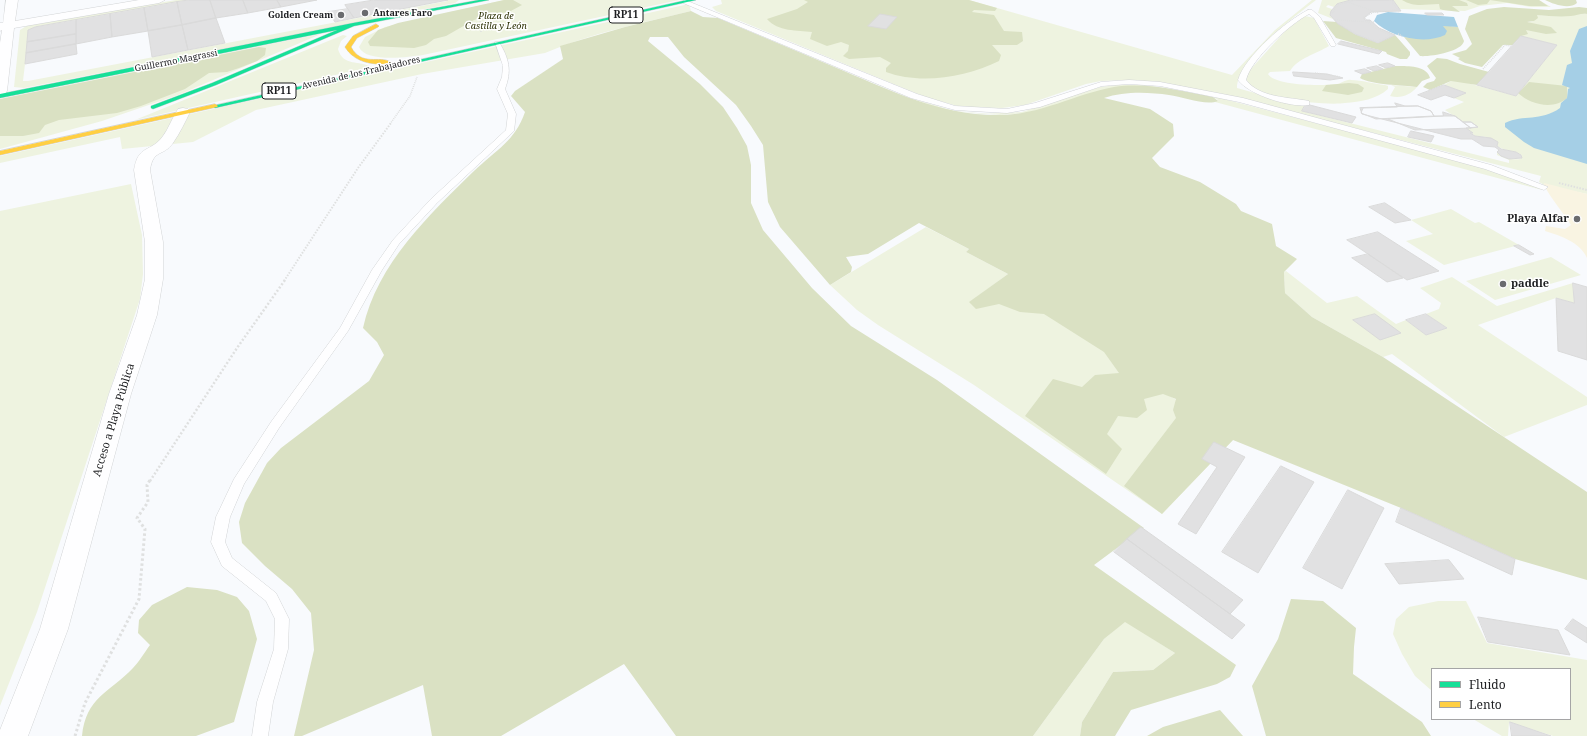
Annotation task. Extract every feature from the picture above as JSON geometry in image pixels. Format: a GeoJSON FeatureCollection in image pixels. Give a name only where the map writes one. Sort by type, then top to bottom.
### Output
{"type":"FeatureCollection","features":[{"type":"Feature","properties":{"kind":"main road"},"geometry":{"type":"LineString","coordinates":[[145,110],[214,84],[353,25],[487,0]]}},
{"type":"Feature","properties":{"kind":"main road","name":"Avenida de los Trabajadores"},"geometry":{"type":"LineString","coordinates":[[0,152],[690,1]]}},
{"type":"Feature","properties":{"kind":"main road"},"geometry":{"type":"LineString","coordinates":[[403,16],[363,32],[351,42],[348,47],[349,52],[354,56],[374,61],[428,58]]}},
{"type":"Feature","properties":{"kind":"main road","name":"Guillermo Magrassi"},"geometry":{"type":"LineString","coordinates":[[0,96],[353,25]]}},
{"type":"Feature","properties":{"kind":"main road","name":"Avenida de los Trabajadores"},"geometry":{"type":"LineString","coordinates":[[0,152],[130,115]]}},
{"type":"Feature","properties":{"kind":"street"},"geometry":{"type":"LineString","coordinates":[[0,91],[4,27],[12,0]]}},
{"type":"Feature","properties":{"kind":"street"},"geometry":{"type":"LineString","coordinates":[[4,27],[159,0]]}},
{"type":"Feature","properties":{"kind":"street","name":"Acceso a Playa Pública"},"geometry":{"type":"LineString","coordinates":[[13,736],[54,629],[120,394],[147,316],[154,279],[154,242],[142,170],[143,162],[150,150],[166,142],[183,112]]}},
{"type":"Feature","properties":{"kind":"lane"},"geometry":{"type":"LineString","coordinates":[[690,1],[914,96],[955,108],[1006,111],[1037,105],[1101,84],[1129,82],[1160,84],[1208,92],[1488,166],[1544,187]]}},
{"type":"Feature","properties":{"kind":"lane"},"geometry":{"type":"LineString","coordinates":[[1306,103],[1276,97],[1250,88],[1242,80],[1244,72],[1284,28],[1301,15],[1310,11],[1317,17],[1333,45]]}},
{"type":"Feature","properties":{"kind":"lane"},"geometry":{"type":"LineString","coordinates":[[260,736],[265,702],[281,649],[282,619],[271,597],[227,562],[218,542],[223,517],[238,482],[275,425],[344,329],[377,270],[396,242],[434,201],[510,131],[514,122],[501,89],[508,69],[506,59],[497,43]]}},
{"type":"Feature","properties":{"kind":"path"},"geometry":{"type":"LineString","coordinates":[[1332,15],[1334,7],[1356,0]]}},
{"type":"Feature","properties":{"kind":"path"},"geometry":{"type":"LineString","coordinates":[[1389,0],[1391,0],[1398,10],[1373,11],[1364,17],[1366,22],[1391,35]]}},
{"type":"Feature","properties":{"kind":"path"},"geometry":{"type":"LineString","coordinates":[[1346,2],[1379,13]]}},
{"type":"Feature","properties":{"kind":"path"},"geometry":{"type":"LineString","coordinates":[[472,3],[479,11],[482,46]]}},
{"type":"Feature","properties":{"kind":"path"},"geometry":{"type":"LineString","coordinates":[[1374,22],[1335,19],[1347,29],[1377,42],[1394,34]]}},
{"type":"Feature","properties":{"kind":"path"},"geometry":{"type":"LineString","coordinates":[[1398,34],[1402,36]]}},
{"type":"Feature","properties":{"kind":"path"},"geometry":{"type":"LineString","coordinates":[[1483,69],[1505,45],[1511,46]]}},
{"type":"Feature","properties":{"kind":"path"},"geometry":{"type":"LineString","coordinates":[[75,736],[85,703],[139,599],[145,529],[137,518],[148,502],[147,485],[237,348],[306,249],[358,168],[410,96],[418,75],[400,64]]}},
{"type":"Feature","properties":{"kind":"path"},"geometry":{"type":"LineString","coordinates":[[1315,73],[1341,77],[1346,75]]}},
{"type":"Feature","properties":{"kind":"path"},"geometry":{"type":"LineString","coordinates":[[1408,127],[1414,128]]}},
{"type":"Feature","properties":{"kind":"path"},"geometry":{"type":"LineString","coordinates":[[1554,182],[1587,190]]}},
{"type":"Feature","properties":{"kind":"green space"},"geometry":{"type":"Polygon","coordinates":[[[176,0],[189,0],[35,27],[29,30],[23,81],[447,1],[445,0],[459,0],[455,3],[24,88],[14,87],[20,30],[28,25],[176,0]]]}},
{"type":"Feature","properties":{"kind":"green space","name":"Plaza de Castilla y León"},"geometry":{"type":"Polygon","coordinates":[[[504,0],[679,0],[423,55],[398,58],[378,57],[363,52],[359,47],[365,37],[385,27],[504,0]]]}},
{"type":"Feature","properties":{"kind":"green space"},"geometry":{"type":"Polygon","coordinates":[[[504,0],[513,0],[522,5],[509,12],[492,14],[474,20],[446,36],[434,39],[426,45],[414,48],[370,46],[368,42],[378,30],[398,23],[504,0]]]}},
{"type":"Feature","properties":{"kind":"green space"},"geometry":{"type":"Polygon","coordinates":[[[721,0],[969,0],[1232,75],[1275,30],[1312,0],[1316,0],[1282,28],[1257,52],[1247,64],[1240,77],[1237,88],[1284,101],[1306,104],[1302,111],[1509,163],[1509,160],[1497,155],[1497,152],[1502,156],[1511,159],[1520,159],[1522,156],[1516,152],[1500,148],[1497,146],[1498,142],[1487,137],[1475,136],[1466,128],[1478,127],[1471,122],[1463,122],[1445,110],[1464,102],[1454,98],[1465,93],[1444,85],[1451,81],[1460,81],[1516,96],[1557,45],[1521,36],[1522,24],[1534,21],[1537,15],[1563,16],[1578,13],[1587,14],[1587,194],[1544,185],[1539,182],[1541,176],[1222,94],[1158,82],[1131,80],[1101,81],[1086,84],[1025,105],[1002,108],[961,107],[925,97],[716,11],[712,7],[722,4],[721,0]]]}},
{"type":"Feature","properties":{"kind":"green space"},"geometry":{"type":"Polygon","coordinates":[[[804,0],[969,0],[997,8],[995,11],[974,10],[972,12],[994,15],[1004,31],[1022,32],[1023,41],[1017,45],[992,45],[1001,55],[999,61],[986,67],[958,75],[928,78],[900,76],[886,72],[886,68],[891,63],[880,57],[849,59],[843,56],[848,51],[849,45],[841,42],[827,46],[810,39],[812,32],[782,28],[771,23],[767,19],[797,9],[808,2],[804,0]]]}},
{"type":"Feature","properties":{"kind":"green space"},"geometry":{"type":"Polygon","coordinates":[[[1322,0],[1351,0],[1337,4],[1334,7],[1328,5],[1326,7],[1332,9],[1330,15],[1333,19],[1318,13],[1322,0]]]}},
{"type":"Feature","properties":{"kind":"green space"},"geometry":{"type":"Polygon","coordinates":[[[1393,0],[1539,0],[1551,7],[1531,7],[1507,3],[1480,6],[1465,11],[1399,9],[1393,0]]]}},
{"type":"Feature","properties":{"kind":"green space"},"geometry":{"type":"Polygon","coordinates":[[[1402,0],[1459,0],[1467,3],[1468,6],[1452,6],[1460,12],[1440,9],[1439,4],[1416,5],[1402,0]]]}},
{"type":"Feature","properties":{"kind":"green space"},"geometry":{"type":"Polygon","coordinates":[[[1466,0],[1490,0],[1487,4],[1478,5],[1466,0]]]}},
{"type":"Feature","properties":{"kind":"green space"},"geometry":{"type":"Polygon","coordinates":[[[1490,0],[1539,0],[1548,6],[1529,6],[1490,0]]]}},
{"type":"Feature","properties":{"kind":"green space"},"geometry":{"type":"Polygon","coordinates":[[[1545,0],[1576,0],[1577,3],[1570,6],[1565,6],[1557,5],[1545,0]]]}},
{"type":"Feature","properties":{"kind":"green space"},"geometry":{"type":"Polygon","coordinates":[[[689,4],[691,11],[599,34],[545,53],[422,74],[256,110],[193,142],[122,149],[120,137],[0,163],[0,156],[689,4]]]}},
{"type":"Feature","properties":{"kind":"green space"},"geometry":{"type":"Polygon","coordinates":[[[1504,7],[1549,10],[1579,7],[1587,8],[1587,14],[1573,16],[1537,15],[1538,18],[1534,21],[1527,22],[1551,27],[1557,33],[1546,34],[1526,30],[1528,34],[1521,36],[1513,45],[1503,45],[1482,67],[1465,63],[1458,59],[1460,58],[1452,54],[1466,50],[1472,44],[1465,29],[1469,16],[1487,9],[1504,7]]]}},
{"type":"Feature","properties":{"kind":"green space"},"geometry":{"type":"Polygon","coordinates":[[[691,11],[703,17],[718,18],[881,87],[919,101],[959,112],[1000,115],[1029,112],[1085,94],[1114,87],[1126,86],[1151,86],[1213,97],[1218,101],[1201,102],[1153,93],[1128,93],[1104,98],[1150,109],[1173,124],[1174,136],[1152,158],[1160,167],[1200,182],[1236,204],[1241,211],[1272,224],[1276,246],[1297,259],[1284,272],[1285,293],[1312,317],[1383,357],[1587,492],[1587,580],[1515,559],[1401,508],[1233,440],[1162,514],[1124,486],[1176,418],[1173,410],[1176,399],[1163,394],[1144,399],[1147,410],[1137,418],[1118,416],[1107,434],[1122,449],[1106,474],[1025,416],[1053,379],[1082,387],[1095,375],[1119,373],[1104,352],[1044,314],[1020,312],[999,304],[976,309],[969,302],[1008,274],[966,252],[969,249],[919,223],[868,254],[846,257],[852,267],[851,272],[830,285],[780,227],[768,202],[763,145],[736,105],[684,57],[668,37],[650,37],[648,41],[700,84],[723,107],[737,128],[747,146],[751,165],[751,203],[763,230],[812,288],[851,326],[937,380],[1144,528],[1094,565],[1236,665],[1230,677],[1217,684],[1131,710],[1115,736],[1080,736],[1082,722],[1113,672],[1153,670],[1175,653],[1125,622],[1104,639],[1033,736],[676,736],[624,664],[501,736],[432,736],[423,685],[302,736],[294,736],[314,650],[311,613],[292,589],[265,566],[242,543],[239,522],[245,503],[267,463],[281,448],[369,381],[384,355],[377,342],[363,328],[370,305],[380,283],[392,262],[423,223],[474,171],[510,138],[516,130],[525,112],[511,96],[515,91],[563,59],[560,46],[625,27],[691,11]]]}},
{"type":"Feature","properties":{"kind":"green space"},"geometry":{"type":"Polygon","coordinates":[[[1305,16],[1314,18],[1329,46],[1302,59],[1290,71],[1270,72],[1268,74],[1272,78],[1289,83],[1311,85],[1337,84],[1347,80],[1355,80],[1385,85],[1388,86],[1388,89],[1379,95],[1368,99],[1336,104],[1291,100],[1261,92],[1251,86],[1246,79],[1249,71],[1287,29],[1305,16]]]}},
{"type":"Feature","properties":{"kind":"green space"},"geometry":{"type":"Polygon","coordinates":[[[1323,21],[1337,22],[1355,34],[1378,43],[1395,35],[1410,52],[1410,55],[1407,59],[1400,59],[1387,54],[1386,52],[1336,38],[1323,21]]]}},
{"type":"Feature","properties":{"kind":"green space"},"geometry":{"type":"Polygon","coordinates":[[[1442,25],[1458,27],[1464,41],[1462,45],[1445,53],[1420,56],[1404,37],[1426,38],[1442,25]]]}},
{"type":"Feature","properties":{"kind":"green space"},"geometry":{"type":"Polygon","coordinates":[[[321,34],[178,95],[102,121],[0,149],[0,99],[321,34]]]}},
{"type":"Feature","properties":{"kind":"green space"},"geometry":{"type":"Polygon","coordinates":[[[343,35],[347,36],[341,41],[338,49],[340,55],[348,61],[371,67],[135,120],[343,35]]]}},
{"type":"Feature","properties":{"kind":"green space"},"geometry":{"type":"Polygon","coordinates":[[[259,47],[266,48],[265,55],[257,61],[227,72],[209,73],[185,89],[141,106],[117,113],[59,120],[45,125],[39,133],[23,136],[0,136],[0,99],[259,47]]]}},
{"type":"Feature","properties":{"kind":"green space"},"geometry":{"type":"Polygon","coordinates":[[[1437,58],[1447,59],[1489,72],[1477,85],[1451,81],[1430,90],[1423,87],[1427,83],[1434,81],[1436,78],[1427,66],[1437,58]]]}},
{"type":"Feature","properties":{"kind":"green space"},"geometry":{"type":"Polygon","coordinates":[[[1395,66],[1421,68],[1430,78],[1422,81],[1417,87],[1372,82],[1360,78],[1362,74],[1395,66]]]}},
{"type":"Feature","properties":{"kind":"green space"},"geometry":{"type":"Polygon","coordinates":[[[1529,82],[1567,86],[1567,98],[1562,102],[1549,105],[1529,101],[1518,93],[1529,82]]]}},
{"type":"Feature","properties":{"kind":"green space"},"geometry":{"type":"Polygon","coordinates":[[[1349,83],[1358,84],[1364,88],[1362,92],[1348,95],[1322,91],[1326,85],[1349,83]]]}},
{"type":"Feature","properties":{"kind":"green space"},"geometry":{"type":"Polygon","coordinates":[[[1117,85],[1145,85],[1220,98],[1491,169],[1520,179],[1542,190],[1215,102],[1218,100],[1213,97],[1143,87],[1025,113],[1000,115],[987,114],[1022,112],[1100,87],[1117,85]]]}},
{"type":"Feature","properties":{"kind":"green space"},"geometry":{"type":"Polygon","coordinates":[[[1391,85],[1417,87],[1405,96],[1394,97],[1390,96],[1395,87],[1391,85]]]}},
{"type":"Feature","properties":{"kind":"green space"},"geometry":{"type":"Polygon","coordinates":[[[907,97],[953,111],[945,110],[907,97]]]}},
{"type":"Feature","properties":{"kind":"green space"},"geometry":{"type":"Polygon","coordinates":[[[131,184],[142,235],[143,274],[140,299],[37,612],[0,706],[0,211],[131,184]]]}},
{"type":"Feature","properties":{"kind":"green space"},"geometry":{"type":"Polygon","coordinates":[[[1451,209],[1475,223],[1479,222],[1519,245],[1444,265],[1406,241],[1433,234],[1411,220],[1451,209]]]}},
{"type":"Feature","properties":{"kind":"green space"},"geometry":{"type":"Polygon","coordinates":[[[926,227],[969,249],[966,252],[1008,274],[970,302],[1002,302],[1047,310],[1109,344],[1127,372],[1223,426],[1233,440],[1162,514],[974,385],[878,325],[857,310],[830,285],[926,227]]]}},
{"type":"Feature","properties":{"kind":"green space"},"geometry":{"type":"Polygon","coordinates":[[[1551,257],[1581,275],[1495,300],[1466,281],[1551,257]]]}},
{"type":"Feature","properties":{"kind":"green space"},"geometry":{"type":"Polygon","coordinates":[[[1286,271],[1327,303],[1357,296],[1396,324],[1406,320],[1426,335],[1447,328],[1426,314],[1439,309],[1441,303],[1420,288],[1452,277],[1497,306],[1573,283],[1574,303],[1556,298],[1478,325],[1587,397],[1587,405],[1504,437],[1392,354],[1383,357],[1312,317],[1285,293],[1284,272],[1286,271]]]}},
{"type":"Feature","properties":{"kind":"green space"},"geometry":{"type":"Polygon","coordinates":[[[187,587],[217,590],[237,597],[249,611],[257,639],[234,722],[196,736],[82,736],[84,723],[88,712],[100,697],[133,668],[150,645],[138,633],[139,620],[152,605],[187,587]]]}},
{"type":"Feature","properties":{"kind":"green space"},"geometry":{"type":"Polygon","coordinates":[[[1291,599],[1323,601],[1356,628],[1353,674],[1422,722],[1431,736],[1266,736],[1252,686],[1278,639],[1291,599]]]}},
{"type":"Feature","properties":{"kind":"green space"},"geometry":{"type":"Polygon","coordinates":[[[1438,601],[1466,601],[1487,643],[1587,660],[1587,736],[1553,736],[1509,722],[1508,736],[1502,736],[1475,720],[1571,720],[1571,668],[1431,668],[1431,690],[1415,676],[1402,654],[1393,634],[1396,619],[1409,607],[1438,601]]]}},
{"type":"Feature","properties":{"kind":"green space"},"geometry":{"type":"Polygon","coordinates":[[[1125,621],[1175,653],[1153,670],[1113,672],[1082,722],[1080,736],[1033,736],[1104,639],[1125,621]]]}},
{"type":"Feature","properties":{"kind":"green space"},"geometry":{"type":"Polygon","coordinates":[[[1220,710],[1243,736],[1147,736],[1163,727],[1220,710]]]}},
{"type":"Feature","properties":{"kind":"sand","name":"Playa Alfar"},"geometry":{"type":"Polygon","coordinates":[[[1544,183],[1587,194],[1587,258],[1580,248],[1569,240],[1545,231],[1546,226],[1565,229],[1571,225],[1544,183]]]}},
{"type":"Feature","properties":{"kind":"water"},"geometry":{"type":"Polygon","coordinates":[[[1388,12],[1454,17],[1458,27],[1443,26],[1447,31],[1445,35],[1437,38],[1408,38],[1381,27],[1374,21],[1377,15],[1388,12]]]}},
{"type":"Feature","properties":{"kind":"water"},"geometry":{"type":"Polygon","coordinates":[[[1587,26],[1587,164],[1534,148],[1505,127],[1505,123],[1512,120],[1539,117],[1560,108],[1561,103],[1567,98],[1568,89],[1570,88],[1562,85],[1567,65],[1572,63],[1570,51],[1579,29],[1587,26]]]}},
{"type":"Feature","properties":{"kind":"building"},"geometry":{"type":"Polygon","coordinates":[[[189,0],[210,0],[216,18],[182,25],[177,2],[189,0]]]}},
{"type":"Feature","properties":{"kind":"building"},"geometry":{"type":"Polygon","coordinates":[[[210,0],[243,0],[248,13],[216,18],[210,0]]]}},
{"type":"Feature","properties":{"kind":"building"},"geometry":{"type":"Polygon","coordinates":[[[243,0],[277,0],[281,7],[248,13],[243,0]]]}},
{"type":"Feature","properties":{"kind":"building"},"geometry":{"type":"Polygon","coordinates":[[[277,0],[317,0],[281,7],[277,0]]]}},
{"type":"Feature","properties":{"kind":"building","name":"Antares Faro"},"geometry":{"type":"Polygon","coordinates":[[[374,0],[448,0],[354,18],[345,5],[374,0]]]}},
{"type":"Feature","properties":{"kind":"building"},"geometry":{"type":"Polygon","coordinates":[[[1351,0],[1393,0],[1401,11],[1371,12],[1364,18],[1365,20],[1370,20],[1379,28],[1395,35],[1378,43],[1355,34],[1338,24],[1330,15],[1331,11],[1337,4],[1351,0]]]}},
{"type":"Feature","properties":{"kind":"building"},"geometry":{"type":"Polygon","coordinates":[[[177,2],[182,25],[148,31],[144,8],[177,2]]]}},
{"type":"Feature","properties":{"kind":"building"},"geometry":{"type":"Polygon","coordinates":[[[144,8],[148,31],[112,37],[110,14],[144,8]]]}},
{"type":"Feature","properties":{"kind":"building","name":"Golden Cream"},"geometry":{"type":"Polygon","coordinates":[[[348,9],[354,18],[335,22],[328,12],[348,9]]]}},
{"type":"Feature","properties":{"kind":"building"},"geometry":{"type":"Polygon","coordinates":[[[1425,13],[1442,13],[1444,15],[1427,15],[1425,13]]]}},
{"type":"Feature","properties":{"kind":"building"},"geometry":{"type":"Polygon","coordinates":[[[110,14],[112,37],[76,44],[76,20],[110,14]]]}},
{"type":"Feature","properties":{"kind":"building"},"geometry":{"type":"Polygon","coordinates":[[[880,14],[897,17],[886,29],[868,26],[880,14]]]}},
{"type":"Feature","properties":{"kind":"building"},"geometry":{"type":"Polygon","coordinates":[[[216,18],[225,43],[188,50],[182,25],[216,18]]]}},
{"type":"Feature","properties":{"kind":"building"},"geometry":{"type":"Polygon","coordinates":[[[76,20],[76,34],[27,42],[28,30],[35,27],[76,20]]]}},
{"type":"Feature","properties":{"kind":"building"},"geometry":{"type":"Polygon","coordinates":[[[182,25],[188,50],[152,57],[148,31],[182,25]]]}},
{"type":"Feature","properties":{"kind":"building"},"geometry":{"type":"Polygon","coordinates":[[[76,34],[76,44],[26,53],[27,42],[76,34]]]}},
{"type":"Feature","properties":{"kind":"building"},"geometry":{"type":"Polygon","coordinates":[[[1521,36],[1557,45],[1516,96],[1477,85],[1521,36]]]}},
{"type":"Feature","properties":{"kind":"building"},"geometry":{"type":"Polygon","coordinates":[[[1341,41],[1382,51],[1379,54],[1338,44],[1341,41]]]}},
{"type":"Feature","properties":{"kind":"building"},"geometry":{"type":"Polygon","coordinates":[[[76,44],[77,54],[25,64],[26,53],[76,44]]]}},
{"type":"Feature","properties":{"kind":"building"},"geometry":{"type":"Polygon","coordinates":[[[1388,63],[1395,66],[1386,68],[1379,65],[1388,63]]]}},
{"type":"Feature","properties":{"kind":"building"},"geometry":{"type":"Polygon","coordinates":[[[1377,66],[1383,69],[1374,71],[1367,68],[1377,66]]]}},
{"type":"Feature","properties":{"kind":"building"},"geometry":{"type":"Polygon","coordinates":[[[1365,69],[1371,72],[1362,74],[1355,71],[1365,69]]]}},
{"type":"Feature","properties":{"kind":"building"},"geometry":{"type":"Polygon","coordinates":[[[1293,72],[1327,74],[1343,78],[1330,80],[1294,76],[1293,72]]]}},
{"type":"Feature","properties":{"kind":"building"},"geometry":{"type":"Polygon","coordinates":[[[1444,85],[1466,93],[1454,98],[1445,95],[1431,100],[1418,95],[1444,85]]]}},
{"type":"Feature","properties":{"kind":"building"},"geometry":{"type":"Polygon","coordinates":[[[1395,103],[1405,106],[1418,106],[1431,111],[1434,116],[1376,119],[1361,113],[1363,108],[1397,107],[1395,103]]]}},
{"type":"Feature","properties":{"kind":"building"},"geometry":{"type":"Polygon","coordinates":[[[1306,104],[1356,117],[1352,123],[1302,111],[1306,104]]]}},
{"type":"Feature","properties":{"kind":"building"},"geometry":{"type":"Polygon","coordinates":[[[1418,106],[1431,111],[1434,116],[1455,116],[1463,122],[1471,122],[1478,127],[1466,128],[1473,133],[1470,133],[1475,136],[1491,138],[1498,142],[1497,146],[1501,149],[1516,152],[1521,155],[1522,158],[1509,159],[1501,156],[1497,152],[1499,150],[1495,147],[1483,146],[1472,139],[1461,139],[1362,114],[1360,108],[1418,106]]]}},
{"type":"Feature","properties":{"kind":"building"},"geometry":{"type":"Polygon","coordinates":[[[1443,112],[1455,116],[1471,128],[1415,130],[1388,119],[1443,116],[1443,112]]]}},
{"type":"Feature","properties":{"kind":"building"},"geometry":{"type":"Polygon","coordinates":[[[1463,122],[1471,122],[1478,127],[1471,128],[1463,122]]]}},
{"type":"Feature","properties":{"kind":"building"},"geometry":{"type":"Polygon","coordinates":[[[1411,131],[1434,136],[1431,142],[1408,137],[1411,131]]]}},
{"type":"Feature","properties":{"kind":"building"},"geometry":{"type":"Polygon","coordinates":[[[1385,203],[1411,220],[1395,223],[1369,207],[1385,203]]]}},
{"type":"Feature","properties":{"kind":"building"},"geometry":{"type":"Polygon","coordinates":[[[1378,232],[1439,271],[1407,280],[1347,240],[1378,232]]]}},
{"type":"Feature","properties":{"kind":"building"},"geometry":{"type":"Polygon","coordinates":[[[1519,245],[1534,254],[1530,255],[1514,246],[1519,245]]]}},
{"type":"Feature","properties":{"kind":"building"},"geometry":{"type":"Polygon","coordinates":[[[1368,254],[1403,278],[1387,282],[1352,258],[1368,254]]]}},
{"type":"Feature","properties":{"kind":"building"},"geometry":{"type":"Polygon","coordinates":[[[1573,283],[1587,287],[1587,360],[1558,351],[1556,298],[1574,303],[1573,283]]]}},
{"type":"Feature","properties":{"kind":"building"},"geometry":{"type":"Polygon","coordinates":[[[1375,314],[1401,333],[1380,340],[1353,320],[1375,314]]]}},
{"type":"Feature","properties":{"kind":"building"},"geometry":{"type":"Polygon","coordinates":[[[1426,314],[1447,328],[1426,335],[1406,320],[1426,314]]]}},
{"type":"Feature","properties":{"kind":"building"},"geometry":{"type":"Polygon","coordinates":[[[1214,442],[1245,457],[1196,534],[1178,524],[1217,467],[1202,459],[1214,442]]]}},
{"type":"Feature","properties":{"kind":"building"},"geometry":{"type":"Polygon","coordinates":[[[1281,466],[1314,482],[1258,573],[1222,552],[1281,466]]]}},
{"type":"Feature","properties":{"kind":"building"},"geometry":{"type":"Polygon","coordinates":[[[1348,490],[1384,508],[1342,589],[1303,568],[1348,490]]]}},
{"type":"Feature","properties":{"kind":"building"},"geometry":{"type":"Polygon","coordinates":[[[1401,508],[1515,559],[1512,575],[1396,522],[1401,508]]]}},
{"type":"Feature","properties":{"kind":"building"},"geometry":{"type":"Polygon","coordinates":[[[1141,527],[1243,600],[1230,614],[1127,539],[1141,527]]]}},
{"type":"Feature","properties":{"kind":"building"},"geometry":{"type":"Polygon","coordinates":[[[1127,539],[1245,625],[1232,639],[1114,552],[1127,539]]]}},
{"type":"Feature","properties":{"kind":"building"},"geometry":{"type":"Polygon","coordinates":[[[1449,560],[1464,579],[1399,584],[1385,564],[1449,560]]]}},
{"type":"Feature","properties":{"kind":"building"},"geometry":{"type":"Polygon","coordinates":[[[1478,617],[1558,630],[1570,655],[1488,642],[1478,617]]]}},
{"type":"Feature","properties":{"kind":"building"},"geometry":{"type":"Polygon","coordinates":[[[1573,619],[1587,628],[1587,643],[1565,629],[1573,619]]]}},
{"type":"Feature","properties":{"kind":"building"},"geometry":{"type":"Polygon","coordinates":[[[1510,722],[1551,736],[1512,736],[1510,722]]]}},
{"type":"Feature","properties":{"kind":"traffic: fast"},"geometry":{"type":"LineString","coordinates":[[153,107],[214,84],[353,25],[487,0]]}},
{"type":"Feature","properties":{"kind":"traffic: fast"},"geometry":{"type":"LineString","coordinates":[[215,106],[694,0]]}},
{"type":"Feature","properties":{"kind":"traffic: fast"},"geometry":{"type":"LineString","coordinates":[[0,96],[353,25]]}},
{"type":"Feature","properties":{"kind":"traffic: slow"},"geometry":{"type":"LineString","coordinates":[[376,26],[355,37],[348,47],[355,56],[365,60],[388,62]]}},
{"type":"Feature","properties":{"kind":"traffic: slow"},"geometry":{"type":"LineString","coordinates":[[0,153],[215,106]]}},
{"type":"Feature","properties":{"kind":"place","name":"Antares Faro"},"geometry":{"type":"Point","coordinates":[365,13]}},
{"type":"Feature","properties":{"kind":"place","name":"Golden Cream"},"geometry":{"type":"Point","coordinates":[341,15]}},
{"type":"Feature","properties":{"kind":"place","name":"Playa Alfar"},"geometry":{"type":"Point","coordinates":[1577,219]}},
{"type":"Feature","properties":{"kind":"place","name":"paddle"},"geometry":{"type":"Point","coordinates":[1503,284]}}]}
